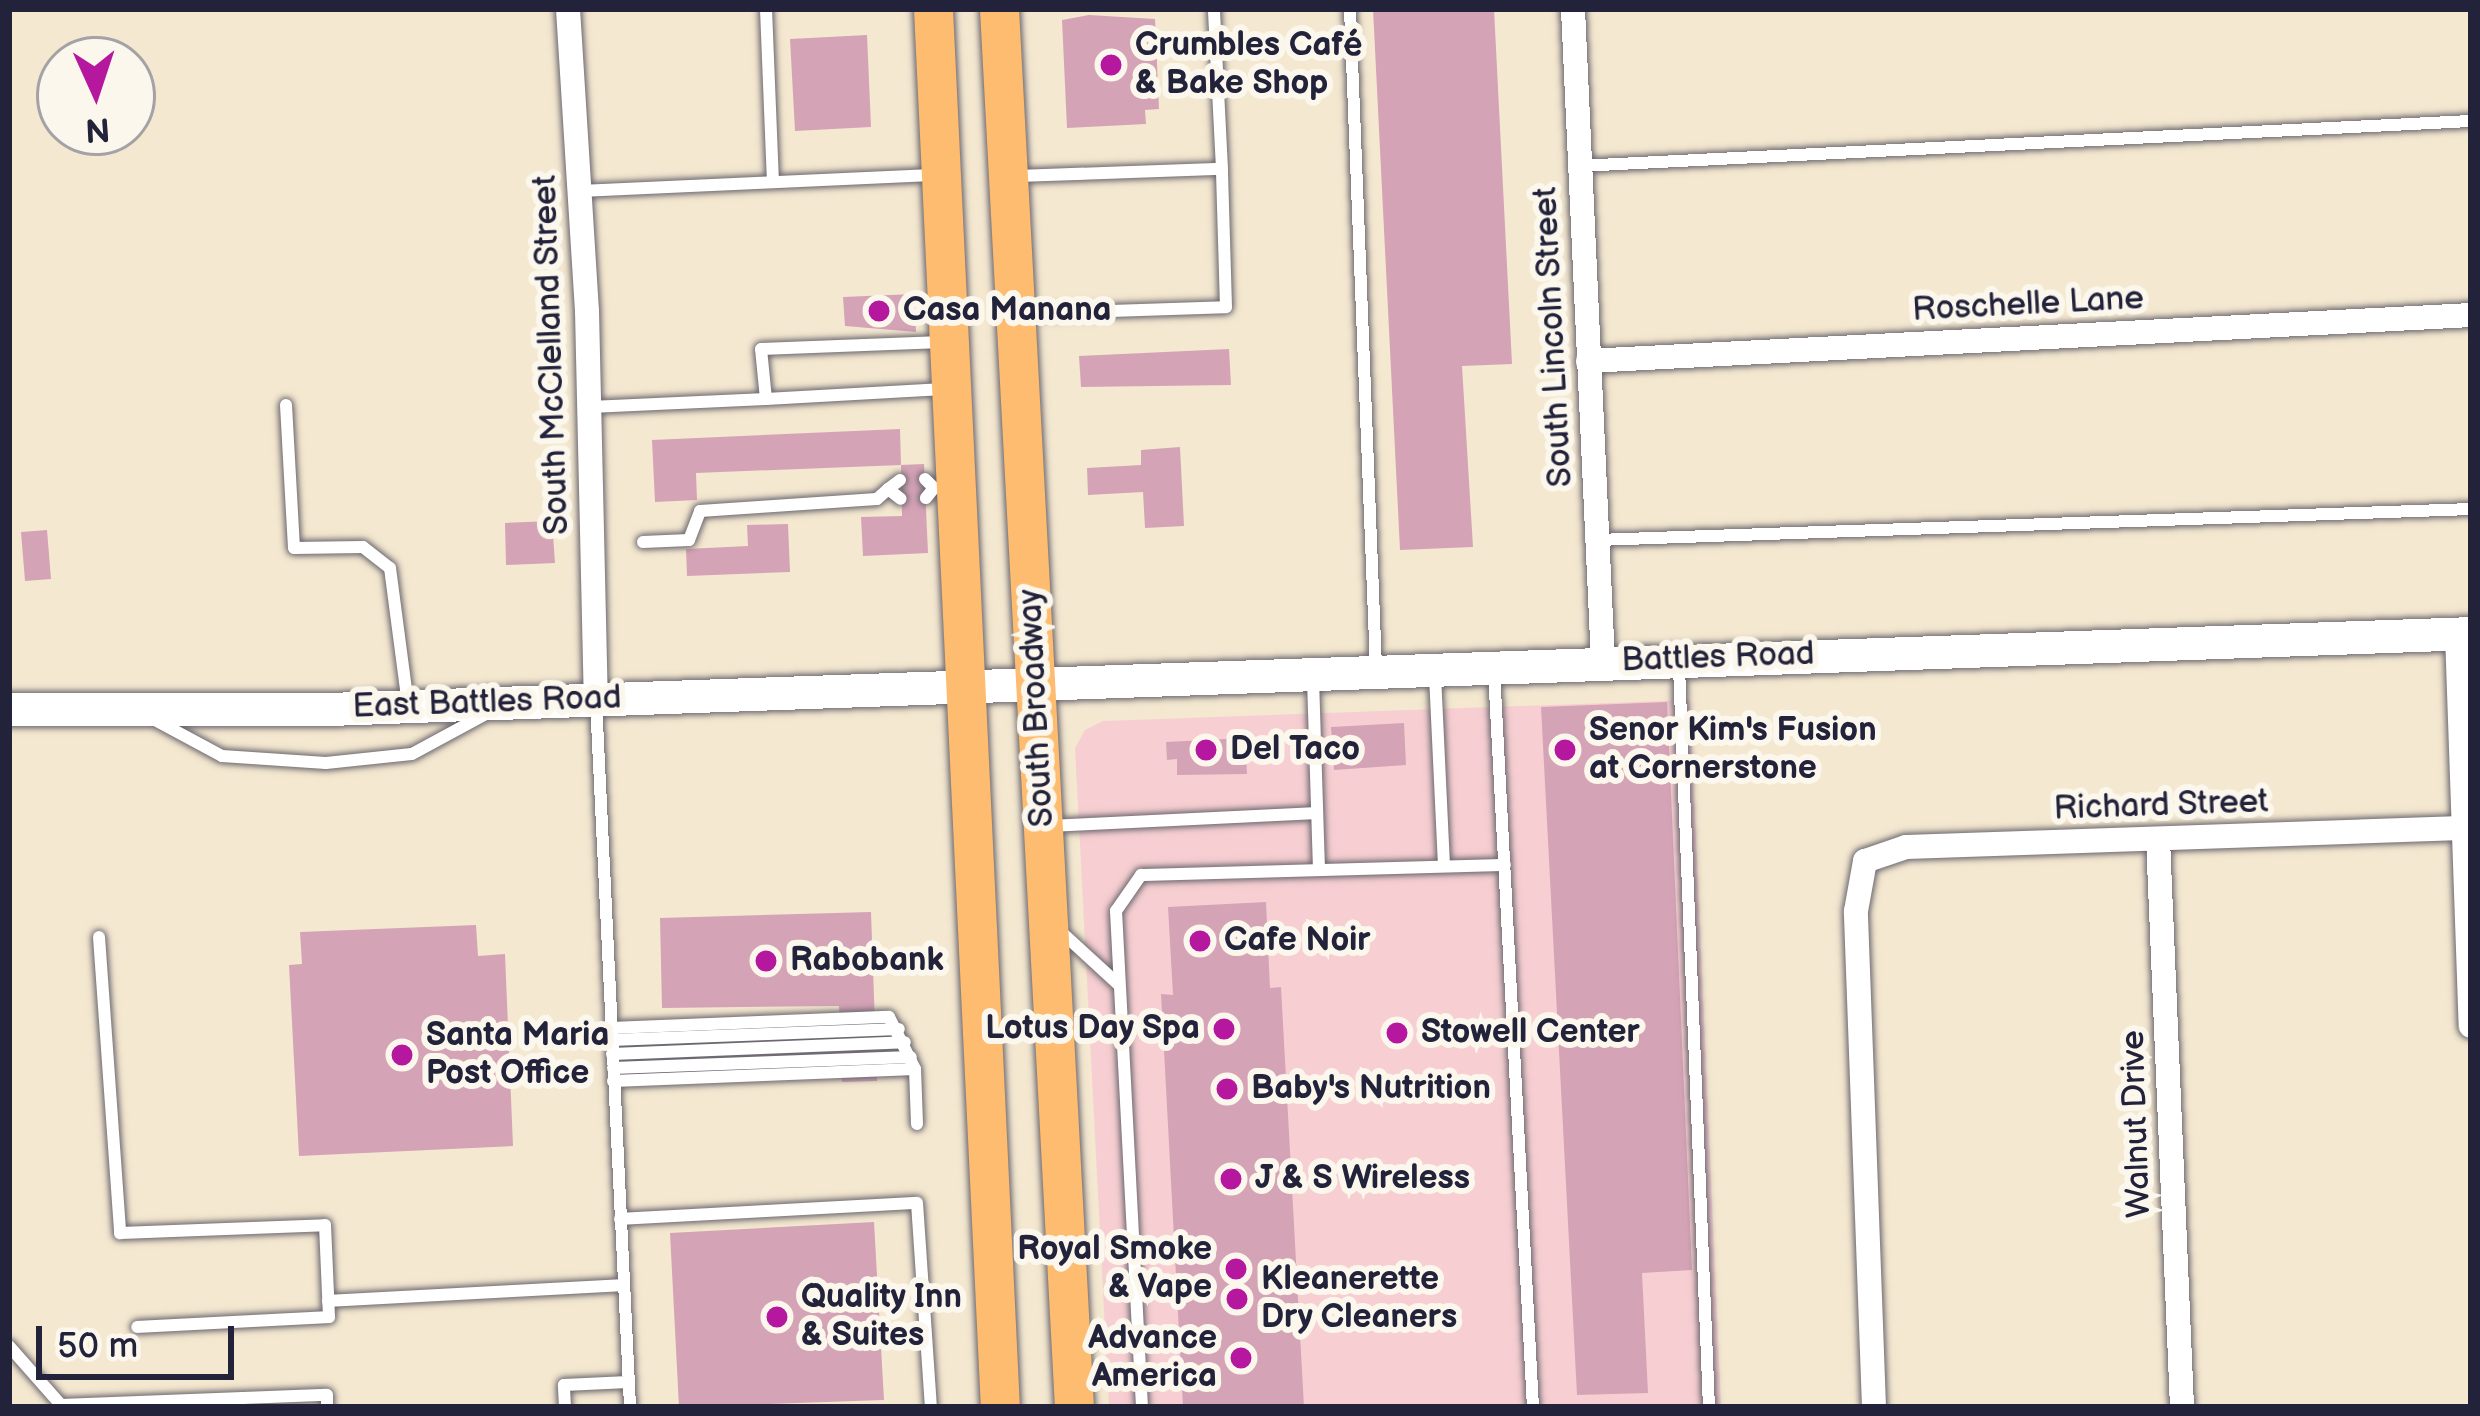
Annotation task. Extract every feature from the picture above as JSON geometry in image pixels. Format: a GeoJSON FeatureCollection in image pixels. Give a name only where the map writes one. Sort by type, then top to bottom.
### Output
{"type":"FeatureCollection","features":[{"type":"Feature","properties":{"kind":"main road"},"geometry":{"type":"LineString","coordinates":[[933,9],[952,389],[935,488],[965,684],[997,1406]]}},
{"type":"Feature","properties":{"kind":"main road","name":"South Broadway"},"geometry":{"type":"LineString","coordinates":[[999,9],[1073,1407]]}},
{"type":"Feature","properties":{"kind":"street","name":"South McClelland Street"},"geometry":{"type":"LineString","coordinates":[[568,9],[590,407],[596,698]]}},
{"type":"Feature","properties":{"kind":"street","name":"South Lincoln Street"},"geometry":{"type":"LineString","coordinates":[[1573,9],[1603,662]]}},
{"type":"Feature","properties":{"kind":"street","name":"Roschelle Lane"},"geometry":{"type":"LineString","coordinates":[[1588,361],[2471,315]]}},
{"type":"Feature","properties":{"kind":"street","name":"Battles Road"},"geometry":{"type":"LineString","coordinates":[[965,684],[2464,633]]}},
{"type":"Feature","properties":{"kind":"street"},"geometry":{"type":"LineString","coordinates":[[2464,633],[2462,828],[2471,1027]]}},
{"type":"Feature","properties":{"kind":"street","name":"East Battles Road"},"geometry":{"type":"LineString","coordinates":[[9,709],[408,706],[965,684]]}},
{"type":"Feature","properties":{"kind":"street","name":"Richard Street"},"geometry":{"type":"LineString","coordinates":[[1874,1407],[1856,911],[1865,860],[1906,847],[2462,828]]}},
{"type":"Feature","properties":{"kind":"street","name":"Walnut Drive"},"geometry":{"type":"LineString","coordinates":[[2158,839],[2182,1407]]}},
{"type":"Feature","properties":{"kind":"lane"},"geometry":{"type":"LineString","coordinates":[[766,9],[772,182]]}},
{"type":"Feature","properties":{"kind":"lane"},"geometry":{"type":"LineString","coordinates":[[1016,314],[1226,307],[1214,9]]}},
{"type":"Feature","properties":{"kind":"lane"},"geometry":{"type":"LineString","coordinates":[[1350,9],[1376,670]]}},
{"type":"Feature","properties":{"kind":"lane"},"geometry":{"type":"LineString","coordinates":[[1579,166],[2471,121]]}},
{"type":"Feature","properties":{"kind":"lane"},"geometry":{"type":"LineString","coordinates":[[1009,177],[1222,169]]}},
{"type":"Feature","properties":{"kind":"lane"},"geometry":{"type":"LineString","coordinates":[[580,191],[941,176]]}},
{"type":"Feature","properties":{"kind":"lane"},"geometry":{"type":"LineString","coordinates":[[766,399],[761,349],[949,342]]}},
{"type":"Feature","properties":{"kind":"lane"},"geometry":{"type":"LineString","coordinates":[[590,407],[952,389]]}},
{"type":"Feature","properties":{"kind":"lane"},"geometry":{"type":"LineString","coordinates":[[286,405],[294,548],[363,547],[390,568],[408,706]]}},
{"type":"Feature","properties":{"kind":"lane"},"geometry":{"type":"LineString","coordinates":[[643,542],[689,540],[700,511],[877,499],[894,484],[901,499]]}},
{"type":"Feature","properties":{"kind":"lane"},"geometry":{"type":"LineString","coordinates":[[1596,540],[2471,508]]}},
{"type":"Feature","properties":{"kind":"lane"},"geometry":{"type":"LineString","coordinates":[[1678,660],[1709,1407]]}},
{"type":"Feature","properties":{"kind":"lane"},"geometry":{"type":"LineString","coordinates":[[1494,666],[1533,1407]]}},
{"type":"Feature","properties":{"kind":"lane"},"geometry":{"type":"LineString","coordinates":[[1435,668],[1444,866]]}},
{"type":"Feature","properties":{"kind":"lane"},"geometry":{"type":"LineString","coordinates":[[1312,673],[1319,870]]}},
{"type":"Feature","properties":{"kind":"lane"},"geometry":{"type":"LineString","coordinates":[[596,698],[630,1407]]}},
{"type":"Feature","properties":{"kind":"lane"},"geometry":{"type":"LineString","coordinates":[[128,706],[221,756],[326,763],[412,754],[507,701]]}},
{"type":"Feature","properties":{"kind":"lane"},"geometry":{"type":"LineString","coordinates":[[1043,827],[1317,813]]}},
{"type":"Feature","properties":{"kind":"lane"},"geometry":{"type":"LineString","coordinates":[[1142,1407],[1116,911],[1141,875],[1505,865]]}},
{"type":"Feature","properties":{"kind":"lane"},"geometry":{"type":"LineString","coordinates":[[1048,920],[1120,986]]}},
{"type":"Feature","properties":{"kind":"lane"},"geometry":{"type":"LineString","coordinates":[[99,937],[120,1233],[325,1225],[329,1318],[137,1327]]}},
{"type":"Feature","properties":{"kind":"lane"},"geometry":{"type":"LineString","coordinates":[[612,1054],[889,1017],[913,1063],[917,1124]]}},
{"type":"Feature","properties":{"kind":"lane"},"geometry":{"type":"LineString","coordinates":[[612,1054],[902,1036]]}},
{"type":"Feature","properties":{"kind":"lane"},"geometry":{"type":"LineString","coordinates":[[612,1054],[913,1063]]}},
{"type":"Feature","properties":{"kind":"lane"},"geometry":{"type":"LineString","coordinates":[[620,1219],[917,1203],[931,1407]]}},
{"type":"Feature","properties":{"kind":"lane"},"geometry":{"type":"LineString","coordinates":[[328,1301],[624,1285]]}},
{"type":"Feature","properties":{"kind":"lane"},"geometry":{"type":"LineString","coordinates":[[9,1346],[61,1405],[327,1395],[327,1407]]}},
{"type":"Feature","properties":{"kind":"lane"},"geometry":{"type":"LineString","coordinates":[[565,1407],[564,1385],[628,1382]]}},
{"type":"Feature","properties":{"kind":"shaded area","name":"Stowell Center"},"geometry":{"type":"Polygon","coordinates":[[[1690,700],[1721,1407],[1109,1407],[1075,748],[1085,730],[1103,721],[1690,700]]]}},
{"type":"Feature","properties":{"kind":"building"},"geometry":{"type":"Polygon","coordinates":[[[1373,9],[1494,9],[1512,364],[1462,366],[1473,547],[1400,550],[1373,9]]]}},
{"type":"Feature","properties":{"kind":"building","name":"Crumbles Café & Bake Shop"},"geometry":{"type":"Polygon","coordinates":[[[1089,15],[1155,19],[1159,109],[1145,110],[1146,124],[1067,128],[1062,20],[1089,15]]]}},
{"type":"Feature","properties":{"kind":"building"},"geometry":{"type":"Polygon","coordinates":[[[867,35],[871,127],[795,131],[790,39],[867,35]]]}},
{"type":"Feature","properties":{"kind":"building","name":"Casa Manana"},"geometry":{"type":"Polygon","coordinates":[[[914,294],[916,332],[845,326],[843,297],[914,294]]]}},
{"type":"Feature","properties":{"kind":"building"},"geometry":{"type":"Polygon","coordinates":[[[1229,349],[1231,385],[1081,387],[1079,356],[1229,349]]]}},
{"type":"Feature","properties":{"kind":"building"},"geometry":{"type":"Polygon","coordinates":[[[900,429],[901,465],[696,473],[697,500],[655,502],[652,440],[900,429]]]}},
{"type":"Feature","properties":{"kind":"building"},"geometry":{"type":"Polygon","coordinates":[[[1180,447],[1184,526],[1145,528],[1143,492],[1088,495],[1087,468],[1141,465],[1141,450],[1180,447]]]}},
{"type":"Feature","properties":{"kind":"building"},"geometry":{"type":"Polygon","coordinates":[[[924,464],[928,553],[863,556],[861,517],[902,516],[901,465],[924,464]]]}},
{"type":"Feature","properties":{"kind":"building"},"geometry":{"type":"Polygon","coordinates":[[[552,521],[555,563],[506,565],[505,523],[552,521]]]}},
{"type":"Feature","properties":{"kind":"building"},"geometry":{"type":"Polygon","coordinates":[[[788,524],[790,572],[687,576],[686,549],[748,546],[747,525],[788,524]]]}},
{"type":"Feature","properties":{"kind":"building"},"geometry":{"type":"Polygon","coordinates":[[[47,530],[51,579],[25,581],[21,532],[47,530]]]}},
{"type":"Feature","properties":{"kind":"building"},"geometry":{"type":"Polygon","coordinates":[[[1667,702],[1692,1270],[1642,1273],[1648,1393],[1577,1395],[1541,707],[1667,702]]]}},
{"type":"Feature","properties":{"kind":"building"},"geometry":{"type":"Polygon","coordinates":[[[1404,723],[1406,765],[1334,770],[1331,727],[1404,723]]]}},
{"type":"Feature","properties":{"kind":"building","name":"Del Taco"},"geometry":{"type":"Polygon","coordinates":[[[1245,738],[1247,774],[1177,775],[1177,759],[1167,760],[1166,742],[1245,738]]]}},
{"type":"Feature","properties":{"kind":"building"},"geometry":{"type":"Polygon","coordinates":[[[1266,902],[1270,988],[1281,987],[1304,1407],[1183,1407],[1161,994],[1173,995],[1168,907],[1266,902]]]}},
{"type":"Feature","properties":{"kind":"building","name":"Rabobank"},"geometry":{"type":"Polygon","coordinates":[[[871,912],[877,1081],[842,1082],[839,1006],[662,1008],[660,918],[871,912]]]}},
{"type":"Feature","properties":{"kind":"building","name":"Santa Maria Post Office"},"geometry":{"type":"Polygon","coordinates":[[[476,925],[478,956],[505,954],[513,1146],[299,1156],[289,965],[302,964],[300,932],[476,925]]]}},
{"type":"Feature","properties":{"kind":"building","name":"Quality Inn & Suites"},"geometry":{"type":"Polygon","coordinates":[[[874,1222],[884,1400],[679,1407],[670,1233],[874,1222]]]}},
{"type":"Feature","properties":{"kind":"place","name":"Crumbles Café & Bake Shop"},"geometry":{"type":"Point","coordinates":[1111,65]}},
{"type":"Feature","properties":{"kind":"place","name":"Casa Manana"},"geometry":{"type":"Point","coordinates":[879,311]}},
{"type":"Feature","properties":{"kind":"place","name":"Del Taco"},"geometry":{"type":"Point","coordinates":[1206,750]}},
{"type":"Feature","properties":{"kind":"place","name":"Senor Kim's Fusion at Cornerstone"},"geometry":{"type":"Point","coordinates":[1565,750]}},
{"type":"Feature","properties":{"kind":"place","name":"Cafe Noir"},"geometry":{"type":"Point","coordinates":[1200,941]}},
{"type":"Feature","properties":{"kind":"place","name":"Rabobank"},"geometry":{"type":"Point","coordinates":[766,961]}},
{"type":"Feature","properties":{"kind":"place","name":"Lotus Day Spa"},"geometry":{"type":"Point","coordinates":[1224,1029]}},
{"type":"Feature","properties":{"kind":"place","name":"Stowell Center"},"geometry":{"type":"Point","coordinates":[1397,1033]}},
{"type":"Feature","properties":{"kind":"place","name":"Santa Maria Post Office"},"geometry":{"type":"Point","coordinates":[402,1055]}},
{"type":"Feature","properties":{"kind":"place","name":"Baby's Nutrition"},"geometry":{"type":"Point","coordinates":[1227,1089]}},
{"type":"Feature","properties":{"kind":"place","name":"J & S Wireless"},"geometry":{"type":"Point","coordinates":[1231,1179]}},
{"type":"Feature","properties":{"kind":"place","name":"Royal Smoke & Vape"},"geometry":{"type":"Point","coordinates":[1236,1269]}},
{"type":"Feature","properties":{"kind":"place","name":"Kleanerette Dry Cleaners"},"geometry":{"type":"Point","coordinates":[1237,1299]}},
{"type":"Feature","properties":{"kind":"place","name":"Quality Inn & Suites"},"geometry":{"type":"Point","coordinates":[777,1317]}},
{"type":"Feature","properties":{"kind":"place","name":"Advance America"},"geometry":{"type":"Point","coordinates":[1241,1358]}}]}
